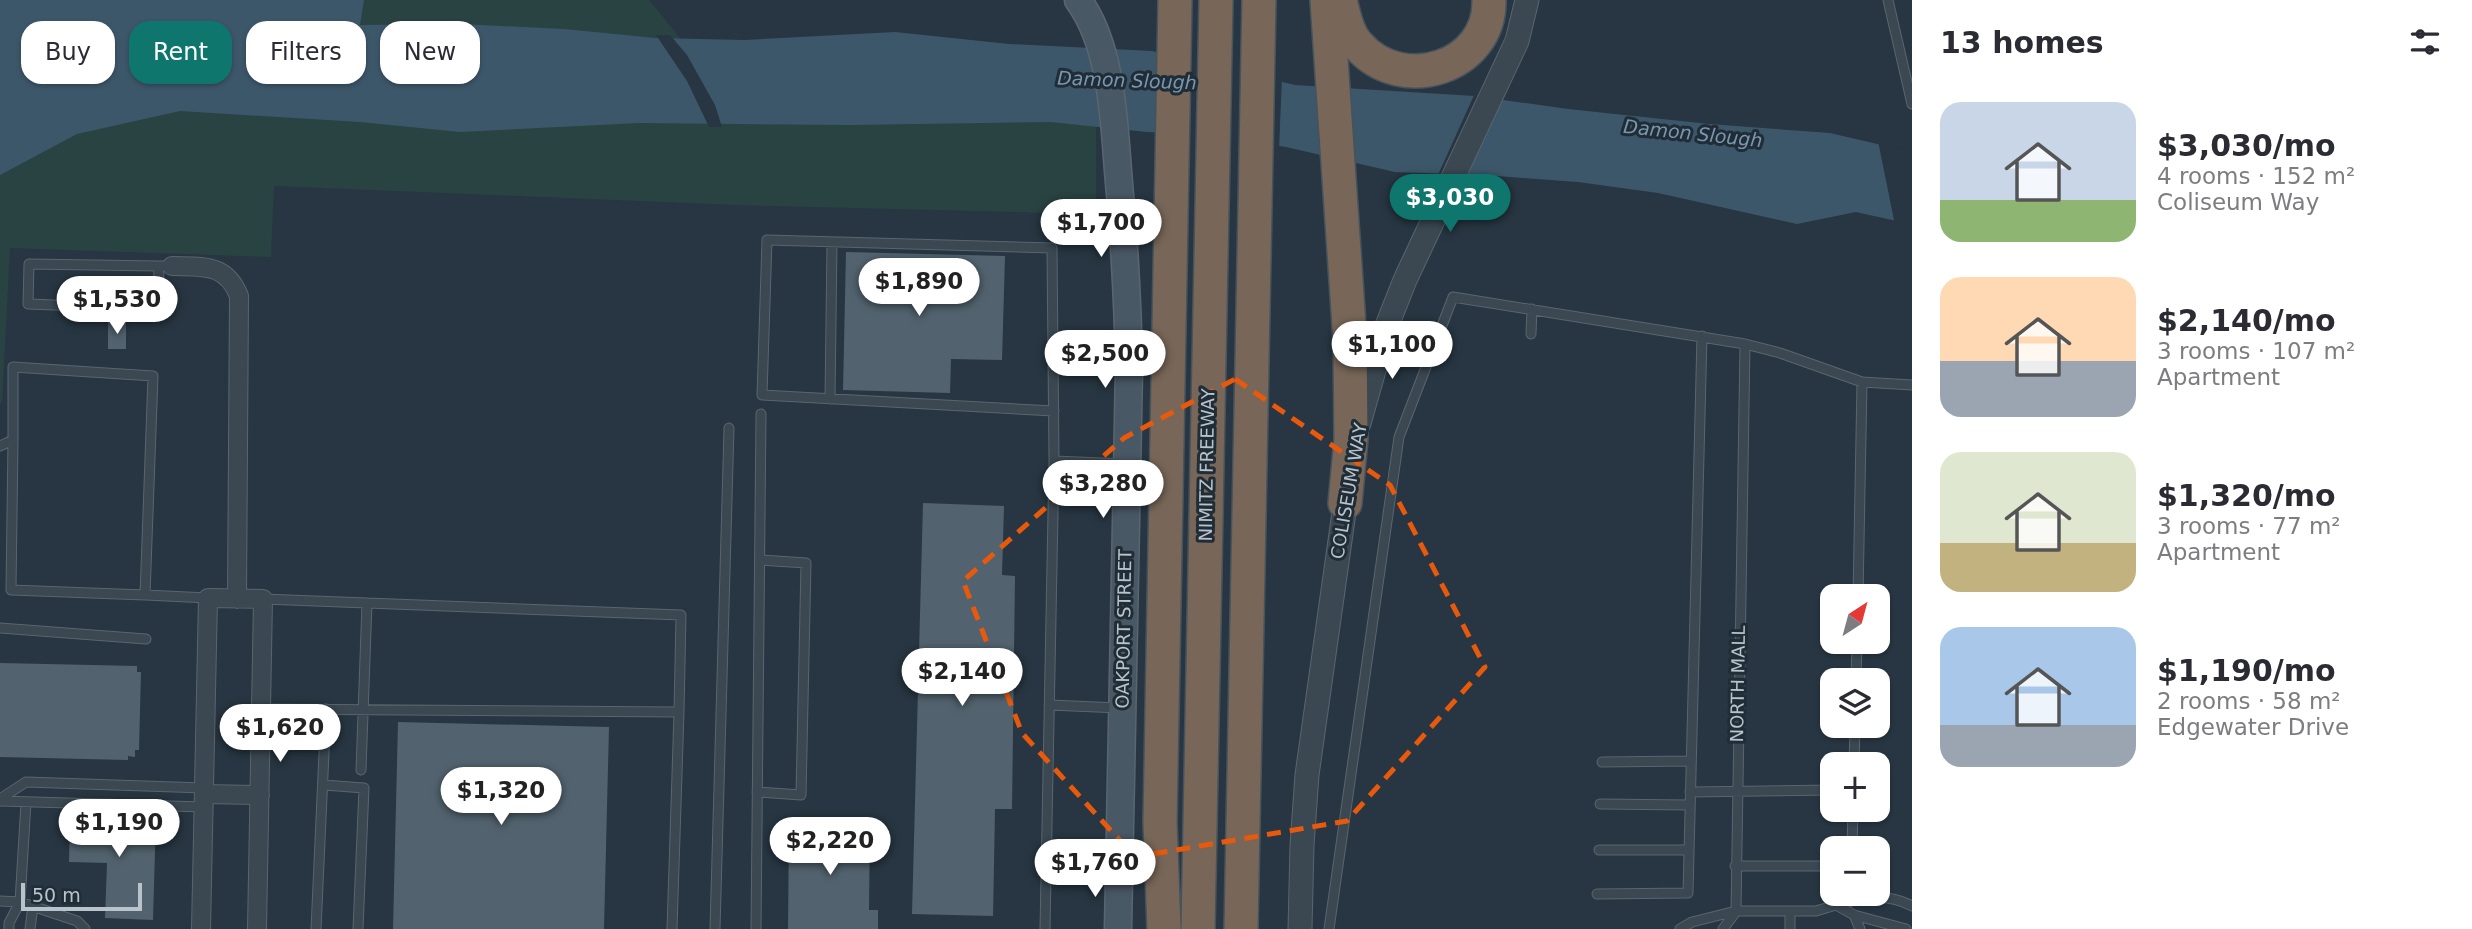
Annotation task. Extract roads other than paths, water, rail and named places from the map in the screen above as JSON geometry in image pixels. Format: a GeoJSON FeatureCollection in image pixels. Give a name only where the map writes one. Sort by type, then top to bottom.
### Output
{"type":"FeatureCollection","features":[{"type":"Feature","properties":{"kind":"highway","name":"NIMITZ FREEWAY"},"geometry":{"type":"LineString","coordinates":[[1198,929],[1216,0]]}},
{"type":"Feature","properties":{"kind":"highway"},"geometry":{"type":"LineString","coordinates":[[1241,929],[1259,0]]}},
{"type":"Feature","properties":{"kind":"highway"},"geometry":{"type":"LineString","coordinates":[[1327,0],[1351,377],[1351,439],[1345,503]]}},
{"type":"Feature","properties":{"kind":"highway"},"geometry":{"type":"LineString","coordinates":[[1340,0],[1356,44],[1374,60],[1398,71],[1422,72],[1445,66],[1466,52],[1480,35],[1489,13],[1489,0]]}},
{"type":"Feature","properties":{"kind":"highway"},"geometry":{"type":"LineString","coordinates":[[1164,929],[1160,822],[1173,9]]}},
{"type":"Feature","properties":{"kind":"main road","name":"OAKPORT STREET"},"geometry":{"type":"LineString","coordinates":[[1078,0],[1094,31],[1111,95],[1128,321],[1128,464],[1118,929]]}},
{"type":"Feature","properties":{"kind":"street","name":"COLISEUM WAY"},"geometry":{"type":"LineString","coordinates":[[1300,929],[1307,775],[1345,503],[1359,424],[1386,328],[1405,279],[1517,41],[1527,0]]}},
{"type":"Feature","properties":{"kind":"street"},"geometry":{"type":"LineString","coordinates":[[1517,41],[1544,0]]}},
{"type":"Feature","properties":{"kind":"street"},"geometry":{"type":"LineString","coordinates":[[166,266],[209,267],[224,274],[234,284],[239,296],[237,599]]}},
{"type":"Feature","properties":{"kind":"street"},"geometry":{"type":"LineString","coordinates":[[201,929],[208,598],[263,599],[257,929]]}},
{"type":"Feature","properties":{"kind":"street"},"geometry":{"type":"LineString","coordinates":[[204,796],[260,795]]}},
{"type":"Feature","properties":{"kind":"lane"},"geometry":{"type":"LineString","coordinates":[[1888,0],[1912,101]]}},
{"type":"Feature","properties":{"kind":"lane"},"geometry":{"type":"LineString","coordinates":[[1045,929],[1054,461],[1054,411],[1052,248],[766,240],[762,395],[1054,411]]}},
{"type":"Feature","properties":{"kind":"lane"},"geometry":{"type":"LineString","coordinates":[[830,399],[832,242]]}},
{"type":"Feature","properties":{"kind":"lane"},"geometry":{"type":"LineString","coordinates":[[29,264],[166,266],[158,309],[28,304],[29,264]]}},
{"type":"Feature","properties":{"kind":"lane"},"geometry":{"type":"LineString","coordinates":[[1329,929],[1399,437],[1453,297],[1745,344],[1780,353],[1863,382],[1912,385]]}},
{"type":"Feature","properties":{"kind":"lane"},"geometry":{"type":"LineString","coordinates":[[1531,334],[1532,310]]}},
{"type":"Feature","properties":{"kind":"lane"},"geometry":{"type":"LineString","coordinates":[[1597,894],[1688,893],[1702,336]]}},
{"type":"Feature","properties":{"kind":"lane","name":"NORTH MALL"},"geometry":{"type":"LineString","coordinates":[[1736,911],[1745,344]]}},
{"type":"Feature","properties":{"kind":"lane"},"geometry":{"type":"LineString","coordinates":[[145,595],[153,376],[13,367],[11,590],[208,598]]}},
{"type":"Feature","properties":{"kind":"lane"},"geometry":{"type":"LineString","coordinates":[[1858,584],[1863,382]]}},
{"type":"Feature","properties":{"kind":"lane"},"geometry":{"type":"LineString","coordinates":[[756,929],[761,414]]}},
{"type":"Feature","properties":{"kind":"lane"},"geometry":{"type":"LineString","coordinates":[[715,929],[729,428]]}},
{"type":"Feature","properties":{"kind":"lane"},"geometry":{"type":"LineString","coordinates":[[0,446],[13,440]]}},
{"type":"Feature","properties":{"kind":"lane"},"geometry":{"type":"LineString","coordinates":[[1054,461],[1128,464]]}},
{"type":"Feature","properties":{"kind":"lane"},"geometry":{"type":"LineString","coordinates":[[757,792],[801,795],[806,563],[760,559]]}},
{"type":"Feature","properties":{"kind":"lane"},"geometry":{"type":"LineString","coordinates":[[263,599],[681,615],[672,929]]}},
{"type":"Feature","properties":{"kind":"lane"},"geometry":{"type":"LineString","coordinates":[[361,770],[367,603]]}},
{"type":"Feature","properties":{"kind":"lane"},"geometry":{"type":"LineString","coordinates":[[0,628],[146,639]]}},
{"type":"Feature","properties":{"kind":"lane"},"geometry":{"type":"LineString","coordinates":[[1049,705],[1123,708]]}},
{"type":"Feature","properties":{"kind":"lane"},"geometry":{"type":"LineString","coordinates":[[261,709],[679,712]]}},
{"type":"Feature","properties":{"kind":"lane"},"geometry":{"type":"LineString","coordinates":[[316,929],[326,709]]}},
{"type":"Feature","properties":{"kind":"lane"},"geometry":{"type":"LineString","coordinates":[[1602,762],[1690,761]]}},
{"type":"Feature","properties":{"kind":"lane"},"geometry":{"type":"LineString","coordinates":[[0,800],[26,782],[204,796]]}},
{"type":"Feature","properties":{"kind":"lane"},"geometry":{"type":"LineString","coordinates":[[324,785],[364,788],[358,929]]}},
{"type":"Feature","properties":{"kind":"lane"},"geometry":{"type":"LineString","coordinates":[[1690,792],[1820,790]]}},
{"type":"Feature","properties":{"kind":"lane"},"geometry":{"type":"LineString","coordinates":[[0,800],[26,802],[204,796]]}},
{"type":"Feature","properties":{"kind":"lane"},"geometry":{"type":"LineString","coordinates":[[9,929],[9,923],[20,902],[26,802]]}},
{"type":"Feature","properties":{"kind":"lane"},"geometry":{"type":"LineString","coordinates":[[1600,804],[1689,805]]}},
{"type":"Feature","properties":{"kind":"lane"},"geometry":{"type":"LineString","coordinates":[[1599,850],[1689,849]]}},
{"type":"Feature","properties":{"kind":"lane"},"geometry":{"type":"LineString","coordinates":[[1735,866],[1820,866]]}},
{"type":"Feature","properties":{"kind":"lane"},"geometry":{"type":"LineString","coordinates":[[1890,898],[1912,906]]}},
{"type":"Feature","properties":{"kind":"lane"},"geometry":{"type":"LineString","coordinates":[[0,901],[33,906],[77,921],[85,929]]}},
{"type":"Feature","properties":{"kind":"lane"},"geometry":{"type":"LineString","coordinates":[[30,929],[33,906]]}},
{"type":"Feature","properties":{"kind":"lane"},"geometry":{"type":"LineString","coordinates":[[1680,929],[1692,922],[1736,911],[1816,911],[1833,906]]}},
{"type":"Feature","properties":{"kind":"lane"},"geometry":{"type":"LineString","coordinates":[[1838,906],[1854,915],[1906,929]]}},
{"type":"Feature","properties":{"kind":"lane"},"geometry":{"type":"LineString","coordinates":[[1723,929],[1736,911]]}},
{"type":"Feature","properties":{"kind":"lane"},"geometry":{"type":"LineString","coordinates":[[1790,912],[1790,929]]}},
{"type":"Feature","properties":{"kind":"lane"},"geometry":{"type":"LineString","coordinates":[[1854,915],[1860,929]]}},
{"type":"Feature","properties":{"kind":"water","name":"Damon Slough"},"geometry":{"type":"Polygon","coordinates":[[[0,0],[364,0],[361,21],[246,21],[246,84],[366,84],[366,25],[380,25],[380,84],[480,84],[480,25],[564,29],[655,38],[744,40],[895,32],[1009,44],[1152,51],[1295,85],[1475,96],[1709,124],[1830,133],[1886,146],[1912,228],[1901,222],[1856,212],[1797,224],[1658,193],[1578,182],[1395,172],[1286,147],[1211,135],[1147,132],[1050,122],[849,125],[639,123],[460,132],[360,122],[180,111],[77,134],[0,175],[0,0]]]}}]}
